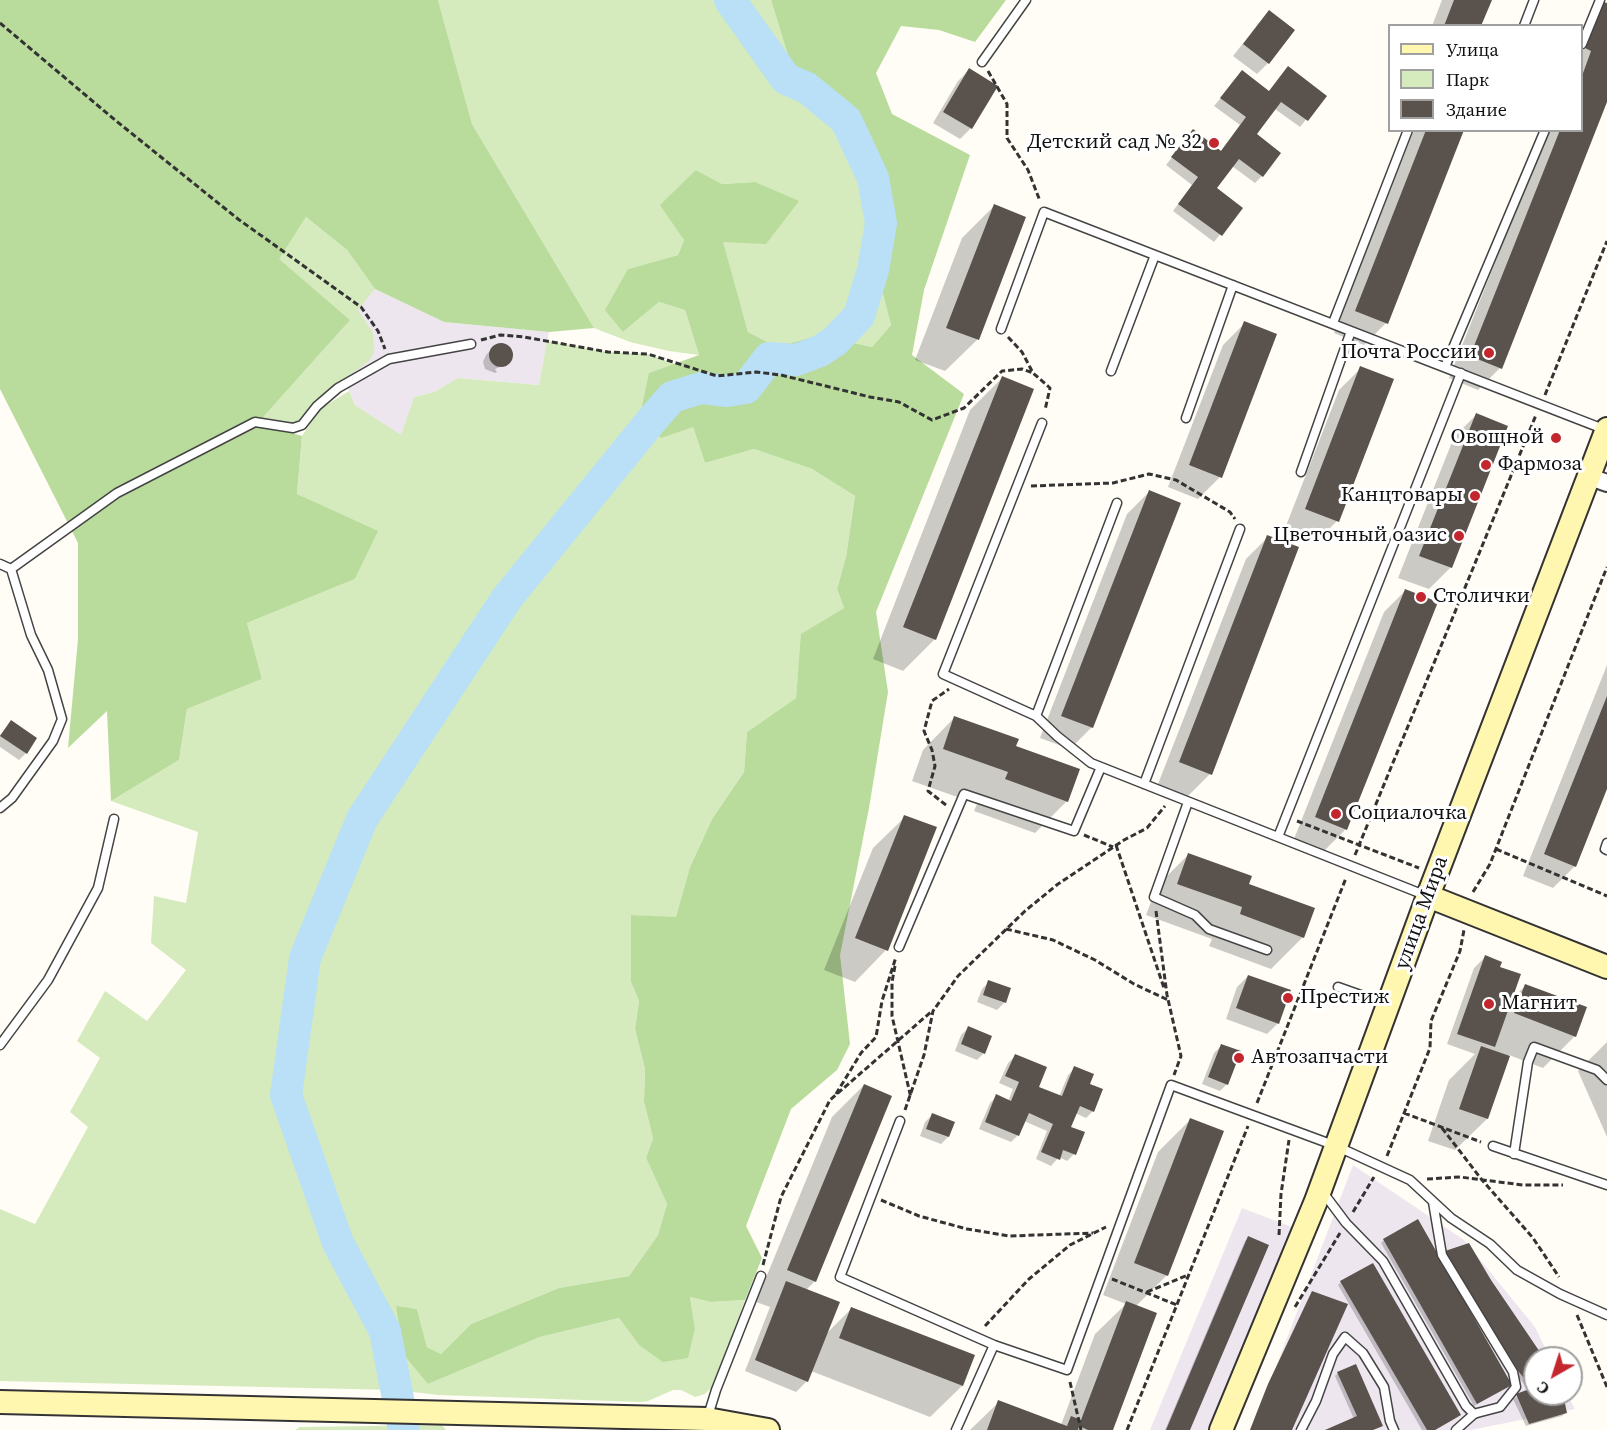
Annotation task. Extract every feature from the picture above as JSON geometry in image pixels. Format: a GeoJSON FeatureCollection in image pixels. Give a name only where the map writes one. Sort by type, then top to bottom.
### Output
{"type":"FeatureCollection","features":[{"type":"Feature","properties":{"kind":"main road","name":"улица Мира"},"geometry":{"type":"LineString","coordinates":[[1221,1430],[1321,1189],[1428,896],[1598,480],[1607,430]]}},
{"type":"Feature","properties":{"kind":"main road"},"geometry":{"type":"LineString","coordinates":[[1428,896],[1607,967]]}},
{"type":"Feature","properties":{"kind":"main road"},"geometry":{"type":"LineString","coordinates":[[0,1402],[707,1419],[768,1430]]}},
{"type":"Feature","properties":{"kind":"lane"},"geometry":{"type":"LineString","coordinates":[[982,62],[1026,0]]}},
{"type":"Feature","properties":{"kind":"lane"},"geometry":{"type":"LineString","coordinates":[[1525,24],[1534,0]]}},
{"type":"Feature","properties":{"kind":"lane"},"geometry":{"type":"LineString","coordinates":[[1583,39],[1600,0]]}},
{"type":"Feature","properties":{"kind":"lane"},"geometry":{"type":"LineString","coordinates":[[1333,323],[1407,132]]}},
{"type":"Feature","properties":{"kind":"lane"},"geometry":{"type":"LineString","coordinates":[[1445,367],[1544,132]]}},
{"type":"Feature","properties":{"kind":"lane"},"geometry":{"type":"LineString","coordinates":[[1001,329],[1044,212],[1607,430]]}},
{"type":"Feature","properties":{"kind":"lane"},"geometry":{"type":"LineString","coordinates":[[1111,371],[1155,255]]}},
{"type":"Feature","properties":{"kind":"lane"},"geometry":{"type":"LineString","coordinates":[[1186,418],[1233,285]]}},
{"type":"Feature","properties":{"kind":"lane"},"geometry":{"type":"LineString","coordinates":[[1301,472],[1351,330]]}},
{"type":"Feature","properties":{"kind":"lane"},"geometry":{"type":"LineString","coordinates":[[11,569],[117,493],[255,422],[293,428],[302,425],[317,406],[338,388],[389,359],[471,344]]}},
{"type":"Feature","properties":{"kind":"lane"},"geometry":{"type":"LineString","coordinates":[[1278,837],[1461,373]]}},
{"type":"Feature","properties":{"kind":"lane"},"geometry":{"type":"LineString","coordinates":[[1042,423],[943,674],[1036,716],[1091,763],[1352,864],[1428,896]]}},
{"type":"Feature","properties":{"kind":"lane"},"geometry":{"type":"LineString","coordinates":[[1036,716],[1117,503]]}},
{"type":"Feature","properties":{"kind":"lane"},"geometry":{"type":"LineString","coordinates":[[1144,784],[1240,529]]}},
{"type":"Feature","properties":{"kind":"lane"},"geometry":{"type":"LineString","coordinates":[[0,564],[11,569],[31,635],[48,669],[62,718],[53,741],[12,798],[0,808]]}},
{"type":"Feature","properties":{"kind":"lane"},"geometry":{"type":"LineString","coordinates":[[899,947],[964,794],[1074,831],[1101,766]]}},
{"type":"Feature","properties":{"kind":"lane"},"geometry":{"type":"LineString","coordinates":[[1188,801],[1154,897],[1195,915],[1209,928],[1267,950]]}},
{"type":"Feature","properties":{"kind":"lane"},"geometry":{"type":"LineString","coordinates":[[0,1045],[48,980],[98,888],[114,819]]}},
{"type":"Feature","properties":{"kind":"lane"},"geometry":{"type":"LineString","coordinates":[[1607,843],[1605,849],[1607,850]]}},
{"type":"Feature","properties":{"kind":"lane"},"geometry":{"type":"LineString","coordinates":[[1338,987],[1388,1005]]}},
{"type":"Feature","properties":{"kind":"lane"},"geometry":{"type":"LineString","coordinates":[[1514,1154],[1528,1062],[1534,1047],[1597,1070],[1607,1080]]}},
{"type":"Feature","properties":{"kind":"lane"},"geometry":{"type":"LineString","coordinates":[[900,1121],[840,1277],[994,1345],[1067,1370],[1171,1085],[1336,1146],[1410,1180],[1451,1218],[1490,1244],[1517,1269],[1607,1315]]}},
{"type":"Feature","properties":{"kind":"lane"},"geometry":{"type":"LineString","coordinates":[[1493,1146],[1607,1185]]}},
{"type":"Feature","properties":{"kind":"lane"},"geometry":{"type":"LineString","coordinates":[[1321,1189],[1346,1223],[1383,1261],[1466,1406],[1474,1414]]}},
{"type":"Feature","properties":{"kind":"lane"},"geometry":{"type":"LineString","coordinates":[[1433,1201],[1442,1255],[1512,1372],[1516,1387],[1500,1407],[1474,1414],[1456,1430]]}},
{"type":"Feature","properties":{"kind":"lane"},"geometry":{"type":"LineString","coordinates":[[707,1419],[760,1276]]}},
{"type":"Feature","properties":{"kind":"lane"},"geometry":{"type":"LineString","coordinates":[[1301,1430],[1316,1401],[1333,1354],[1345,1337],[1363,1353],[1384,1387],[1390,1421],[1394,1430]]}},
{"type":"Feature","properties":{"kind":"lane"},"geometry":{"type":"LineString","coordinates":[[956,1430],[994,1345]]}},
{"type":"Feature","properties":{"kind":"path"},"geometry":{"type":"LineString","coordinates":[[0,23],[238,219],[361,307],[378,331],[389,359]]}},
{"type":"Feature","properties":{"kind":"path"},"geometry":{"type":"LineString","coordinates":[[982,62],[1007,104],[1007,138],[1028,170],[1044,212]]}},
{"type":"Feature","properties":{"kind":"path"},"geometry":{"type":"LineString","coordinates":[[1127,1430],[1352,864],[1607,241]]}},
{"type":"Feature","properties":{"kind":"path"},"geometry":{"type":"LineString","coordinates":[[1001,329],[1022,352],[1033,373],[1050,388],[1042,423]]}},
{"type":"Feature","properties":{"kind":"path"},"geometry":{"type":"LineString","coordinates":[[471,344],[500,335],[608,352],[648,354],[717,376],[756,372],[781,375],[899,402],[932,420],[964,408],[1002,371],[1022,369],[1033,373]]}},
{"type":"Feature","properties":{"kind":"path"},"geometry":{"type":"LineString","coordinates":[[1018,485],[1041,487],[1113,483],[1149,474],[1176,480],[1230,512],[1240,529]]}},
{"type":"Feature","properties":{"kind":"path"},"geometry":{"type":"LineString","coordinates":[[1467,911],[1470,897],[1490,864],[1607,567]]}},
{"type":"Feature","properties":{"kind":"path"},"geometry":{"type":"LineString","coordinates":[[956,813],[928,791],[935,766],[932,750],[924,731],[932,701],[960,682]]}},
{"type":"Feature","properties":{"kind":"path"},"geometry":{"type":"LineString","coordinates":[[834,1096],[934,1009],[958,976],[1006,929],[1058,884],[1115,846],[1147,828],[1174,796]]}},
{"type":"Feature","properties":{"kind":"path"},"geometry":{"type":"LineString","coordinates":[[1074,831],[1115,846]]}},
{"type":"Feature","properties":{"kind":"path"},"geometry":{"type":"LineString","coordinates":[[1115,846],[1167,995]]}},
{"type":"Feature","properties":{"kind":"path"},"geometry":{"type":"LineString","coordinates":[[1496,849],[1607,896]]}},
{"type":"Feature","properties":{"kind":"path"},"geometry":{"type":"LineString","coordinates":[[1154,897],[1167,995],[1181,1056],[1171,1085]]}},
{"type":"Feature","properties":{"kind":"path"},"geometry":{"type":"LineString","coordinates":[[1006,929],[1053,940],[1168,1000]]}},
{"type":"Feature","properties":{"kind":"path"},"geometry":{"type":"LineString","coordinates":[[899,947],[892,982],[892,1016],[911,1099]]}},
{"type":"Feature","properties":{"kind":"path"},"geometry":{"type":"LineString","coordinates":[[760,1276],[781,1197],[834,1096],[861,1053],[876,1037],[882,1001],[899,947]]}},
{"type":"Feature","properties":{"kind":"path"},"geometry":{"type":"LineString","coordinates":[[900,1121],[911,1099],[934,1009]]}},
{"type":"Feature","properties":{"kind":"path"},"geometry":{"type":"LineString","coordinates":[[1404,1113],[1493,1146]]}},
{"type":"Feature","properties":{"kind":"path"},"geometry":{"type":"LineString","coordinates":[[1442,1128],[1482,1180],[1533,1238],[1569,1292],[1607,1387]]}},
{"type":"Feature","properties":{"kind":"path"},"geometry":{"type":"LineString","coordinates":[[1279,1239],[1281,1194],[1291,1129]]}},
{"type":"Feature","properties":{"kind":"path"},"geometry":{"type":"LineString","coordinates":[[1410,1180],[1460,1177],[1523,1185],[1568,1186]]}},
{"type":"Feature","properties":{"kind":"path"},"geometry":{"type":"LineString","coordinates":[[871,1196],[919,1216],[967,1229],[1009,1236],[1093,1233]]}},
{"type":"Feature","properties":{"kind":"path"},"geometry":{"type":"LineString","coordinates":[[976,1337],[1029,1279],[1070,1245],[1121,1219]]}},
{"type":"Feature","properties":{"kind":"path"},"geometry":{"type":"LineString","coordinates":[[1102,1274],[1177,1305]]}},
{"type":"Feature","properties":{"kind":"path"},"geometry":{"type":"LineString","coordinates":[[1146,1293],[1190,1274]]}},
{"type":"Feature","properties":{"kind":"path"},"geometry":{"type":"LineString","coordinates":[[1067,1370],[1081,1430]]}},
{"type":"Feature","properties":{"kind":"shaded area"},"geometry":{"type":"Polygon","coordinates":[[[375,289],[444,322],[549,332],[539,385],[458,378],[434,392],[414,397],[401,436],[355,405],[329,343],[375,289]]]}},
{"type":"Feature","properties":{"kind":"shaded area"},"geometry":{"type":"Polygon","coordinates":[[[1353,1165],[1464,1240],[1535,1327],[1544,1346],[1523,1346],[1523,1406],[1573,1406],[1575,1409],[1471,1430],[1252,1430],[1353,1165]]]}},
{"type":"Feature","properties":{"kind":"shaded area"},"geometry":{"type":"Polygon","coordinates":[[[1242,1208],[1292,1227],[1209,1430],[1150,1430],[1242,1208]]]}},
{"type":"Feature","properties":{"kind":"green space"},"geometry":{"type":"Polygon","coordinates":[[[0,0],[438,0],[472,124],[594,328],[549,332],[444,322],[375,289],[347,250],[306,217],[279,259],[350,320],[258,423],[302,436],[297,494],[378,531],[355,579],[247,623],[262,679],[187,709],[179,760],[111,801],[107,711],[68,748],[78,639],[78,543],[0,389],[0,0]]]}},
{"type":"Feature","properties":{"kind":"green space"},"geometry":{"type":"Polygon","coordinates":[[[438,0],[771,0],[790,62],[827,96],[842,134],[874,191],[883,233],[881,287],[891,325],[872,347],[819,335],[777,347],[748,332],[722,241],[755,182],[722,184],[696,170],[684,240],[678,255],[628,269],[623,332],[659,302],[685,310],[699,355],[630,342],[594,328],[472,124],[438,0]]]}},
{"type":"Feature","properties":{"kind":"green space"},"geometry":{"type":"Polygon","coordinates":[[[771,0],[1006,0],[975,42],[939,30],[901,26],[876,73],[892,114],[970,155],[924,290],[912,355],[964,394],[876,612],[888,692],[869,808],[840,955],[850,1044],[837,1070],[791,1109],[746,1226],[762,1258],[745,1300],[711,1302],[690,1297],[695,1328],[688,1358],[663,1362],[639,1345],[619,1318],[540,1337],[428,1384],[404,1355],[396,1306],[417,1309],[427,1347],[441,1354],[471,1324],[559,1288],[629,1276],[658,1235],[667,1204],[646,1158],[653,1138],[644,1102],[645,1069],[635,1029],[639,1001],[631,982],[631,915],[676,917],[690,867],[712,819],[744,772],[747,732],[796,698],[801,634],[844,608],[837,589],[846,557],[855,496],[812,469],[754,449],[705,463],[693,427],[661,438],[642,406],[649,373],[699,355],[685,310],[659,302],[623,332],[605,310],[628,269],[678,255],[684,240],[660,205],[696,170],[722,184],[755,182],[799,201],[766,244],[723,242],[748,332],[777,347],[819,335],[872,347],[891,325],[881,287],[883,233],[874,191],[842,134],[827,96],[790,62],[771,0]]]}},
{"type":"Feature","properties":{"kind":"green space"},"geometry":{"type":"Polygon","coordinates":[[[306,217],[347,250],[375,289],[358,310],[373,333],[374,352],[369,361],[315,400],[300,421],[295,434],[258,423],[350,320],[278,259],[306,217]]]}},
{"type":"Feature","properties":{"kind":"green space"},"geometry":{"type":"Polygon","coordinates":[[[547,341],[608,352],[648,354],[675,364],[649,373],[693,427],[705,463],[754,449],[812,469],[855,496],[846,557],[837,589],[844,608],[802,634],[796,698],[747,732],[744,772],[712,819],[690,867],[676,918],[631,915],[631,982],[639,1001],[635,1029],[645,1069],[644,1102],[653,1138],[646,1158],[667,1204],[658,1235],[629,1276],[559,1288],[471,1324],[441,1354],[427,1347],[417,1309],[396,1307],[428,1384],[540,1337],[619,1318],[639,1345],[695,1328],[690,1297],[711,1302],[745,1300],[713,1386],[705,1394],[695,1397],[681,1390],[673,1390],[641,1402],[438,1395],[396,1390],[0,1381],[0,1209],[35,1224],[88,1127],[70,1112],[100,1058],[77,1041],[105,991],[147,1021],[186,970],[151,943],[154,896],[186,903],[198,832],[111,801],[179,760],[187,709],[262,679],[247,623],[355,579],[377,532],[297,494],[302,436],[320,409],[349,391],[355,405],[401,435],[414,397],[434,392],[458,378],[539,385],[547,341]]]}},
{"type":"Feature","properties":{"kind":"green space"},"geometry":{"type":"Polygon","coordinates":[[[442,1425],[446,1430],[295,1430],[300,1427],[442,1425]]]}},
{"type":"Feature","properties":{"kind":"building"},"geometry":{"type":"Polygon","coordinates":[[[1454,0],[1492,0],[1482,24],[1445,24],[1454,0]]]}},
{"type":"Feature","properties":{"kind":"building"},"geometry":{"type":"Polygon","coordinates":[[[1603,2],[1607,3],[1607,102],[1502,369],[1470,356],[1559,132],[1583,132],[1583,73],[1591,51],[1585,48],[1603,2]]]}},
{"type":"Feature","properties":{"kind":"building"},"geometry":{"type":"Polygon","coordinates":[[[1269,10],[1295,30],[1269,64],[1243,44],[1269,10]]]}},
{"type":"Feature","properties":{"kind":"building"},"geometry":{"type":"Polygon","coordinates":[[[1288,66],[1327,96],[1308,121],[1281,102],[1257,134],[1281,153],[1263,177],[1239,159],[1217,188],[1243,208],[1222,236],[1178,204],[1198,177],[1171,157],[1193,129],[1221,151],[1246,117],[1220,98],[1242,70],[1269,91],[1288,66]]]}},
{"type":"Feature","properties":{"kind":"building"},"geometry":{"type":"Polygon","coordinates":[[[969,68],[998,86],[972,129],[943,112],[969,68]]]}},
{"type":"Feature","properties":{"kind":"building"},"geometry":{"type":"Polygon","coordinates":[[[1425,132],[1463,132],[1388,324],[1355,311],[1425,132]]]}},
{"type":"Feature","properties":{"kind":"building"},"geometry":{"type":"Polygon","coordinates":[[[994,204],[1026,217],[979,340],[946,328],[994,204]]]}},
{"type":"Feature","properties":{"kind":"building"},"geometry":{"type":"Polygon","coordinates":[[[1244,321],[1277,334],[1222,478],[1189,465],[1244,321]]]}},
{"type":"Feature","properties":{"kind":"building"},"geometry":{"type":"Polygon","coordinates":[[[501,343],[510,346],[513,355],[510,364],[501,367],[492,364],[489,355],[492,346],[501,343]]]}},
{"type":"Feature","properties":{"kind":"building"},"geometry":{"type":"Polygon","coordinates":[[[1360,366],[1394,379],[1339,522],[1305,509],[1360,366]]]}},
{"type":"Feature","properties":{"kind":"building"},"geometry":{"type":"Polygon","coordinates":[[[1002,376],[1034,389],[936,640],[903,627],[1002,376]]]}},
{"type":"Feature","properties":{"kind":"building"},"geometry":{"type":"Polygon","coordinates":[[[1476,413],[1508,426],[1452,568],[1419,556],[1476,413]]]}},
{"type":"Feature","properties":{"kind":"building"},"geometry":{"type":"Polygon","coordinates":[[[1149,490],[1181,503],[1093,728],[1061,716],[1149,490]]]}},
{"type":"Feature","properties":{"kind":"building"},"geometry":{"type":"Polygon","coordinates":[[[1267,535],[1299,547],[1212,775],[1179,762],[1267,535]]]}},
{"type":"Feature","properties":{"kind":"building"},"geometry":{"type":"Polygon","coordinates":[[[1405,589],[1438,602],[1347,830],[1315,817],[1405,589]]]}},
{"type":"Feature","properties":{"kind":"building"},"geometry":{"type":"Polygon","coordinates":[[[1607,696],[1607,789],[1576,867],[1544,854],[1607,696]]]}},
{"type":"Feature","properties":{"kind":"building"},"geometry":{"type":"Polygon","coordinates":[[[954,716],[1019,739],[1016,746],[1080,769],[1068,802],[1005,779],[1008,772],[943,749],[954,716]]]}},
{"type":"Feature","properties":{"kind":"building"},"geometry":{"type":"Polygon","coordinates":[[[11,720],[37,738],[27,754],[0,736],[11,720]]]}},
{"type":"Feature","properties":{"kind":"building"},"geometry":{"type":"Polygon","coordinates":[[[904,815],[937,827],[888,951],[855,938],[904,815]]]}},
{"type":"Feature","properties":{"kind":"building"},"geometry":{"type":"Polygon","coordinates":[[[1188,853],[1252,876],[1249,884],[1315,908],[1304,938],[1240,914],[1242,907],[1177,884],[1188,853]]]}},
{"type":"Feature","properties":{"kind":"building","name":"Магнит"},"geometry":{"type":"Polygon","coordinates":[[[1485,955],[1502,962],[1500,967],[1521,974],[1495,1047],[1457,1034],[1485,955]]]}},
{"type":"Feature","properties":{"kind":"building"},"geometry":{"type":"Polygon","coordinates":[[[1248,975],[1291,990],[1279,1024],[1236,1008],[1248,975]]]}},
{"type":"Feature","properties":{"kind":"building"},"geometry":{"type":"Polygon","coordinates":[[[988,980],[1011,988],[1006,1003],[983,995],[988,980]]]}},
{"type":"Feature","properties":{"kind":"building"},"geometry":{"type":"Polygon","coordinates":[[[1525,984],[1587,1007],[1576,1037],[1514,1013],[1525,984]]]}},
{"type":"Feature","properties":{"kind":"building"},"geometry":{"type":"Polygon","coordinates":[[[968,1026],[992,1036],[985,1054],[961,1044],[968,1026]]]}},
{"type":"Feature","properties":{"kind":"building"},"geometry":{"type":"Polygon","coordinates":[[[1221,1044],[1241,1051],[1228,1085],[1208,1077],[1221,1044]]]}},
{"type":"Feature","properties":{"kind":"building"},"geometry":{"type":"Polygon","coordinates":[[[1481,1046],[1510,1056],[1488,1119],[1459,1109],[1481,1046]]]}},
{"type":"Feature","properties":{"kind":"building"},"geometry":{"type":"Polygon","coordinates":[[[1015,1054],[1047,1067],[1039,1087],[1062,1096],[1074,1066],[1094,1074],[1090,1084],[1103,1089],[1094,1112],[1080,1106],[1071,1127],[1085,1132],[1076,1155],[1063,1150],[1060,1160],[1041,1152],[1053,1124],[1029,1113],[1019,1136],[985,1122],[996,1094],[1011,1101],[1019,1082],[1005,1076],[1015,1054]]]}},
{"type":"Feature","properties":{"kind":"building"},"geometry":{"type":"Polygon","coordinates":[[[864,1084],[892,1096],[816,1282],[787,1270],[864,1084]]]}},
{"type":"Feature","properties":{"kind":"building"},"geometry":{"type":"Polygon","coordinates":[[[932,1113],[955,1122],[949,1137],[926,1129],[932,1113]]]}},
{"type":"Feature","properties":{"kind":"building"},"geometry":{"type":"Polygon","coordinates":[[[1190,1118],[1224,1131],[1168,1276],[1134,1263],[1190,1118]]]}},
{"type":"Feature","properties":{"kind":"building"},"geometry":{"type":"Polygon","coordinates":[[[1418,1219],[1512,1385],[1477,1404],[1383,1239],[1418,1219]]]}},
{"type":"Feature","properties":{"kind":"building"},"geometry":{"type":"Polygon","coordinates":[[[1248,1236],[1269,1245],[1190,1430],[1166,1430],[1248,1236]]]}},
{"type":"Feature","properties":{"kind":"building"},"geometry":{"type":"Polygon","coordinates":[[[1469,1243],[1536,1346],[1523,1346],[1523,1377],[1519,1372],[1445,1251],[1469,1243]]]}},
{"type":"Feature","properties":{"kind":"building"},"geometry":{"type":"Polygon","coordinates":[[[1373,1263],[1461,1415],[1435,1430],[1427,1430],[1340,1281],[1373,1263]]]}},
{"type":"Feature","properties":{"kind":"building"},"geometry":{"type":"Polygon","coordinates":[[[786,1281],[840,1302],[808,1382],[755,1360],[786,1281]]]}},
{"type":"Feature","properties":{"kind":"building"},"geometry":{"type":"Polygon","coordinates":[[[1312,1291],[1348,1304],[1292,1430],[1250,1430],[1268,1384],[1312,1291]]]}},
{"type":"Feature","properties":{"kind":"building"},"geometry":{"type":"Polygon","coordinates":[[[1126,1301],[1157,1313],[1113,1430],[1088,1430],[1079,1426],[1078,1430],[987,1430],[998,1400],[1067,1426],[1071,1416],[1081,1420],[1126,1301]]]}},
{"type":"Feature","properties":{"kind":"building"},"geometry":{"type":"Polygon","coordinates":[[[851,1307],[975,1355],[963,1386],[839,1338],[851,1307]]]}},
{"type":"Feature","properties":{"kind":"building"},"geometry":{"type":"Polygon","coordinates":[[[1356,1364],[1383,1426],[1373,1430],[1325,1430],[1357,1416],[1337,1372],[1356,1364]]]}},
{"type":"Feature","properties":{"kind":"building"},"geometry":{"type":"Polygon","coordinates":[[[1523,1391],[1523,1406],[1566,1406],[1567,1413],[1529,1424],[1516,1394],[1523,1391]]]}},
{"type":"Feature","properties":{"kind":"waterway"},"geometry":{"type":"LineString","coordinates":[[404,1430],[385,1331],[338,1243],[286,1095],[305,958],[362,819],[507,598],[651,421],[672,397],[701,388],[727,391],[746,388],[769,358],[796,360],[820,351],[835,341],[859,316],[873,270],[881,223],[873,178],[846,120],[807,88],[786,79],[730,0]]}},
{"type":"Feature","properties":{"kind":"place","name":"Детский сад № 32"},"geometry":{"type":"Point","coordinates":[1214,143]}},
{"type":"Feature","properties":{"kind":"place","name":"Почта России"},"geometry":{"type":"Point","coordinates":[1489,353]}},
{"type":"Feature","properties":{"kind":"place","name":"Овощной"},"geometry":{"type":"Point","coordinates":[1556,438]}},
{"type":"Feature","properties":{"kind":"place","name":"Фармоза"},"geometry":{"type":"Point","coordinates":[1486,465]}},
{"type":"Feature","properties":{"kind":"place","name":"Канцтовары"},"geometry":{"type":"Point","coordinates":[1475,496]}},
{"type":"Feature","properties":{"kind":"place","name":"Цветочный оазис"},"geometry":{"type":"Point","coordinates":[1459,536]}},
{"type":"Feature","properties":{"kind":"place","name":"Столички"},"geometry":{"type":"Point","coordinates":[1421,597]}},
{"type":"Feature","properties":{"kind":"place","name":"Социалочка"},"geometry":{"type":"Point","coordinates":[1336,814]}},
{"type":"Feature","properties":{"kind":"place","name":"Престиж"},"geometry":{"type":"Point","coordinates":[1288,998]}},
{"type":"Feature","properties":{"kind":"place","name":"Магнит"},"geometry":{"type":"Point","coordinates":[1489,1004]}},
{"type":"Feature","properties":{"kind":"place","name":"Автозапчасти"},"geometry":{"type":"Point","coordinates":[1239,1058]}}]}
